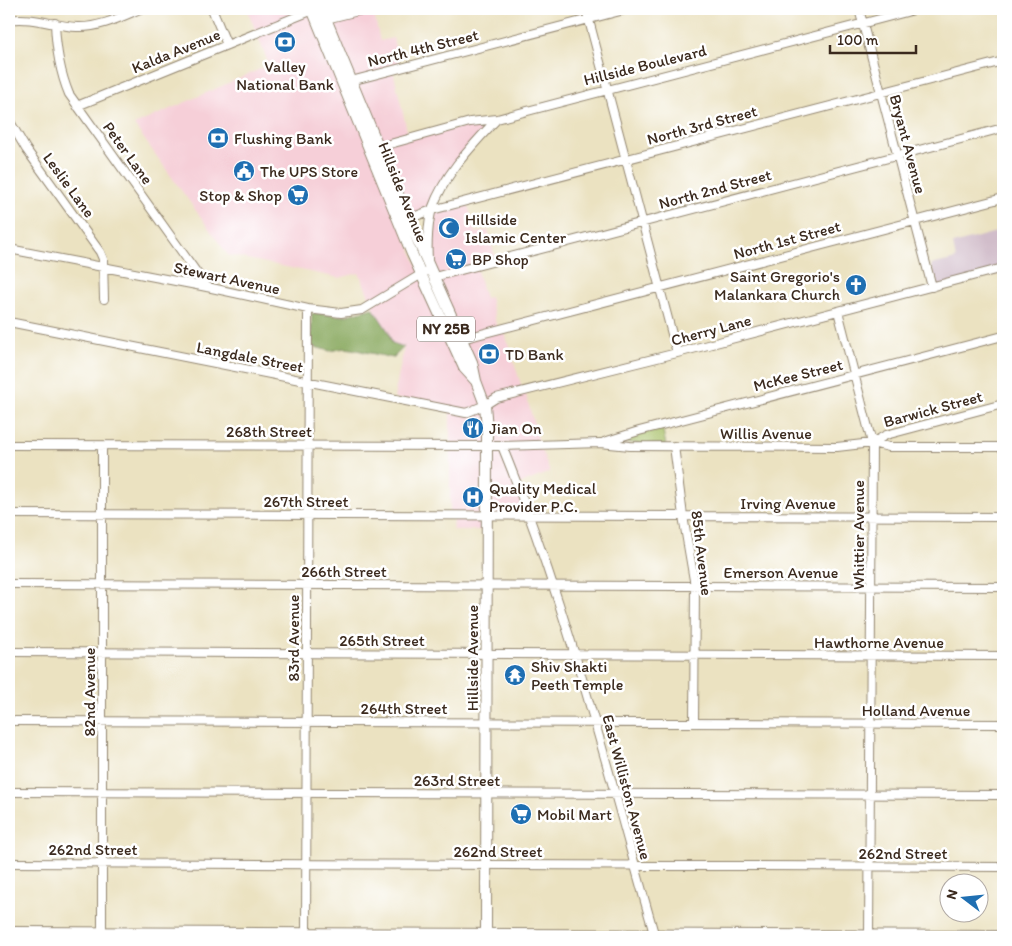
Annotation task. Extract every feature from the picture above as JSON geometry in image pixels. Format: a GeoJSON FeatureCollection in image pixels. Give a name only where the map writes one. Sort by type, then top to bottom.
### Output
{"type":"FeatureCollection","features":[{"type":"Feature","properties":{"kind":"main road","name":"Hillside Avenue"},"geometry":{"type":"LineString","coordinates":[[316,9],[326,19],[346,82],[379,147],[408,219],[472,362],[476,381],[485,405],[487,445],[488,654],[486,935]]}},
{"type":"Feature","properties":{"kind":"main road","name":"Hillside Avenue"},"geometry":{"type":"LineString","coordinates":[[316,9],[421,275],[464,368],[476,381]]}},
{"type":"Feature","properties":{"kind":"street"},"geometry":{"type":"LineString","coordinates":[[9,20],[32,19],[77,27],[101,24],[140,9]]}},
{"type":"Feature","properties":{"kind":"street"},"geometry":{"type":"LineString","coordinates":[[212,9],[227,45]]}},
{"type":"Feature","properties":{"kind":"street","name":"Kalda Avenue"},"geometry":{"type":"LineString","coordinates":[[77,106],[316,9]]}},
{"type":"Feature","properties":{"kind":"street"},"geometry":{"type":"LineString","coordinates":[[326,19],[366,9]]}},
{"type":"Feature","properties":{"kind":"street"},"geometry":{"type":"LineString","coordinates":[[586,9],[676,353]]}},
{"type":"Feature","properties":{"kind":"street","name":"North 4th Street"},"geometry":{"type":"LineString","coordinates":[[346,82],[628,9]]}},
{"type":"Feature","properties":{"kind":"street","name":"Bryant Avenue"},"geometry":{"type":"LineString","coordinates":[[859,9],[932,287]]}},
{"type":"Feature","properties":{"kind":"street","name":"Hillside Boulevard"},"geometry":{"type":"LineString","coordinates":[[379,147],[470,122],[497,119],[918,9]]}},
{"type":"Feature","properties":{"kind":"street","name":"Peter Lane"},"geometry":{"type":"LineString","coordinates":[[55,23],[56,48],[60,70],[69,94],[207,287]]}},
{"type":"Feature","properties":{"kind":"street","name":"North 3rd Street"},"geometry":{"type":"LineString","coordinates":[[408,219],[432,210],[1003,61]]}},
{"type":"Feature","properties":{"kind":"street"},"geometry":{"type":"LineString","coordinates":[[431,270],[428,248],[432,210],[448,176],[458,162],[497,119]]}},
{"type":"Feature","properties":{"kind":"street","name":"Leslie Lane"},"geometry":{"type":"LineString","coordinates":[[9,120],[26,149],[100,252],[103,268]]}},
{"type":"Feature","properties":{"kind":"street","name":"North 2nd Street"},"geometry":{"type":"LineString","coordinates":[[431,270],[642,223],[1003,128]]}},
{"type":"Feature","properties":{"kind":"street","name":"North 1st Street"},"geometry":{"type":"LineString","coordinates":[[462,339],[1003,198]]}},
{"type":"Feature","properties":{"kind":"street","name":"Stewart Avenue"},"geometry":{"type":"LineString","coordinates":[[9,249],[341,314],[362,310],[431,270]]}},
{"type":"Feature","properties":{"kind":"street"},"geometry":{"type":"LineString","coordinates":[[103,268],[104,299]]}},
{"type":"Feature","properties":{"kind":"street","name":"Cherry Lane"},"geometry":{"type":"LineString","coordinates":[[485,405],[496,398],[1003,268]]}},
{"type":"Feature","properties":{"kind":"street","name":"83rd Avenue"},"geometry":{"type":"LineString","coordinates":[[306,935],[308,309]]}},
{"type":"Feature","properties":{"kind":"street","name":"Whittier Avenue"},"geometry":{"type":"LineString","coordinates":[[838,311],[872,443],[869,936]]}},
{"type":"Feature","properties":{"kind":"street","name":"Langdale Street"},"geometry":{"type":"LineString","coordinates":[[9,322],[466,414],[485,405]]}},
{"type":"Feature","properties":{"kind":"street","name":"McKee Street"},"geometry":{"type":"LineString","coordinates":[[600,443],[639,431],[1003,336]]}},
{"type":"Feature","properties":{"kind":"street","name":"Barwick Street"},"geometry":{"type":"LineString","coordinates":[[872,443],[886,435],[1003,404]]}},
{"type":"Feature","properties":{"kind":"street","name":"Willis Avenue"},"geometry":{"type":"LineString","coordinates":[[528,446],[600,443],[630,446],[837,447],[872,443],[889,447],[1003,448]]}},
{"type":"Feature","properties":{"kind":"street","name":"268th Street"},"geometry":{"type":"LineString","coordinates":[[9,445],[528,446]]}},
{"type":"Feature","properties":{"kind":"street","name":"82nd Avenue"},"geometry":{"type":"LineString","coordinates":[[102,446],[102,934]]}},
{"type":"Feature","properties":{"kind":"street","name":"East Williston Avenue"},"geometry":{"type":"LineString","coordinates":[[502,446],[529,516],[576,654],[654,935]]}},
{"type":"Feature","properties":{"kind":"street","name":"85th Avenue"},"geometry":{"type":"LineString","coordinates":[[674,446],[695,586],[694,723]]}},
{"type":"Feature","properties":{"kind":"street","name":"267th Street"},"geometry":{"type":"LineString","coordinates":[[9,514],[604,516]]}},
{"type":"Feature","properties":{"kind":"street","name":"Irving Avenue"},"geometry":{"type":"LineString","coordinates":[[604,516],[1003,517]]}},
{"type":"Feature","properties":{"kind":"street","name":"266th Street"},"geometry":{"type":"LineString","coordinates":[[9,584],[679,586]]}},
{"type":"Feature","properties":{"kind":"street","name":"Emerson Avenue"},"geometry":{"type":"LineString","coordinates":[[679,586],[1003,587]]}},
{"type":"Feature","properties":{"kind":"street","name":"265th Street"},"geometry":{"type":"LineString","coordinates":[[9,652],[755,655]]}},
{"type":"Feature","properties":{"kind":"street","name":"Hawthorne Avenue"},"geometry":{"type":"LineString","coordinates":[[755,655],[1003,656]]}},
{"type":"Feature","properties":{"kind":"street","name":"264th Street"},"geometry":{"type":"LineString","coordinates":[[9,721],[829,724]]}},
{"type":"Feature","properties":{"kind":"street","name":"Holland Avenue"},"geometry":{"type":"LineString","coordinates":[[829,724],[1003,724]]}},
{"type":"Feature","properties":{"kind":"street","name":"263rd Street"},"geometry":{"type":"LineString","coordinates":[[9,792],[1003,795]]}},
{"type":"Feature","properties":{"kind":"street","name":"262nd Street"},"geometry":{"type":"LineString","coordinates":[[9,863],[1003,867]]}},
{"type":"Feature","properties":{"kind":"street"},"geometry":{"type":"LineString","coordinates":[[9,931],[102,934],[306,935],[1003,935]]}},
{"type":"Feature","properties":{"kind":"shaded area"},"geometry":{"type":"Polygon","coordinates":[[[247,9],[312,9],[421,275],[475,380],[428,263],[432,210],[408,219],[322,9],[373,9],[380,41],[393,38],[400,68],[393,70],[409,139],[497,119],[458,162],[432,209],[467,201],[476,233],[488,230],[496,261],[476,267],[485,298],[490,297],[497,329],[503,327],[550,472],[518,485],[529,516],[487,515],[487,530],[453,530],[453,516],[450,515],[450,411],[394,398],[404,347],[393,352],[359,273],[339,278],[228,255],[134,125],[269,65],[247,9]]]}},
{"type":"Feature","properties":{"kind":"shaded area"},"geometry":{"type":"Polygon","coordinates":[[[1003,230],[1003,273],[938,289],[931,265],[956,259],[953,244],[1003,230]]]}},
{"type":"Feature","properties":{"kind":"green space"},"geometry":{"type":"Polygon","coordinates":[[[373,308],[388,331],[392,343],[404,347],[393,358],[352,349],[345,348],[330,351],[311,346],[312,313],[344,316],[373,308]]]}},
{"type":"Feature","properties":{"kind":"green space"},"geometry":{"type":"Polygon","coordinates":[[[662,426],[666,445],[616,442],[662,426]]]}},
{"type":"Feature","properties":{"kind":"place","name":"Valley National Bank"},"geometry":{"type":"Point","coordinates":[285,42]}},
{"type":"Feature","properties":{"kind":"place","name":"Flushing Bank"},"geometry":{"type":"Point","coordinates":[218,138]}},
{"type":"Feature","properties":{"kind":"place","name":"The UPS Store"},"geometry":{"type":"Point","coordinates":[244,171]}},
{"type":"Feature","properties":{"kind":"place","name":"Stop & Shop"},"geometry":{"type":"Point","coordinates":[298,195]}},
{"type":"Feature","properties":{"kind":"place","name":"Hillside Islamic Center"},"geometry":{"type":"Point","coordinates":[449,228]}},
{"type":"Feature","properties":{"kind":"place","name":"BP Shop"},"geometry":{"type":"Point","coordinates":[456,259]}},
{"type":"Feature","properties":{"kind":"place","name":"Saint Gregorio's Malankara Church"},"geometry":{"type":"Point","coordinates":[856,285]}},
{"type":"Feature","properties":{"kind":"place","name":"TD Bank"},"geometry":{"type":"Point","coordinates":[489,354]}},
{"type":"Feature","properties":{"kind":"place","name":"Jian On"},"geometry":{"type":"Point","coordinates":[473,428]}},
{"type":"Feature","properties":{"kind":"place","name":"Quality Medical Provider P.C."},"geometry":{"type":"Point","coordinates":[473,497]}},
{"type":"Feature","properties":{"kind":"place","name":"Shiv Shakti Peeth Temple"},"geometry":{"type":"Point","coordinates":[515,675]}},
{"type":"Feature","properties":{"kind":"place","name":"Mobil Mart"},"geometry":{"type":"Point","coordinates":[521,814]}}]}
